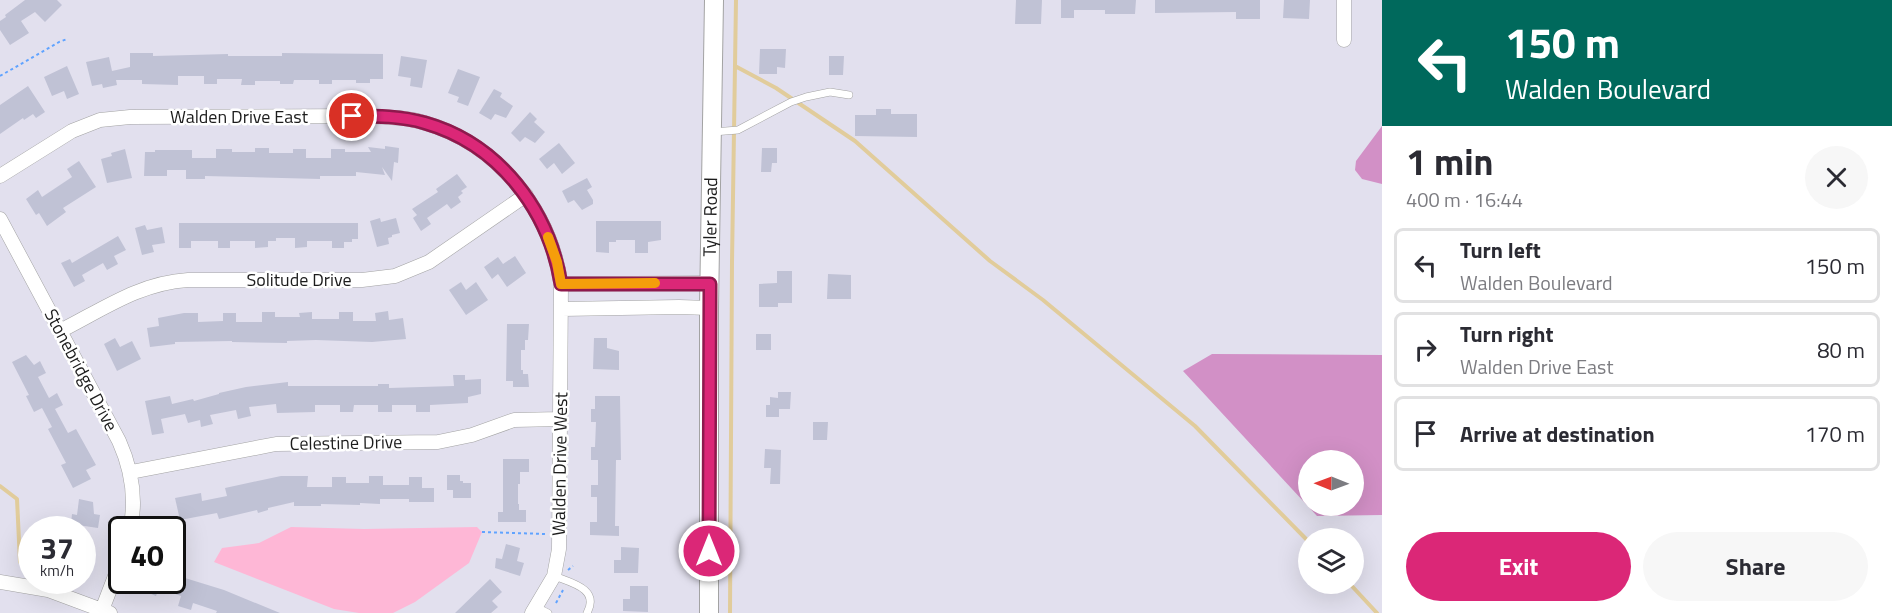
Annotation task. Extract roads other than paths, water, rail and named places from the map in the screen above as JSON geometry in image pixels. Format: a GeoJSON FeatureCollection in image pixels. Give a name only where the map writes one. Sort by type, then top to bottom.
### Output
{"type":"FeatureCollection","features":[{"type":"Feature","properties":{"kind":"street","name":"Tyler Road"},"geometry":{"type":"LineString","coordinates":[[709,613],[709,308],[714,0]]}},
{"type":"Feature","properties":{"kind":"street"},"geometry":{"type":"LineString","coordinates":[[1344,0],[1344,40]]}},
{"type":"Feature","properties":{"kind":"street","name":"Walden Drive East"},"geometry":{"type":"LineString","coordinates":[[0,176],[72,131],[111,118],[374,116],[404,118],[427,123],[459,138],[500,166],[526,195],[547,233],[557,262],[562,309]]}},
{"type":"Feature","properties":{"kind":"street","name":"Solitude Drive"},"geometry":{"type":"LineString","coordinates":[[60,331],[134,292],[165,282],[362,280],[395,276],[429,262],[526,195]]}},
{"type":"Feature","properties":{"kind":"street","name":"Stonebridge Drive"},"geometry":{"type":"LineString","coordinates":[[0,219],[119,441],[128,462],[134,488],[132,516]]}},
{"type":"Feature","properties":{"kind":"street"},"geometry":{"type":"LineString","coordinates":[[561,284],[710,284]]}},
{"type":"Feature","properties":{"kind":"street"},"geometry":{"type":"LineString","coordinates":[[562,309],[709,308]]}},
{"type":"Feature","properties":{"kind":"street","name":"Walden Drive West"},"geometry":{"type":"LineString","coordinates":[[539,611],[554,576],[559,549],[562,309]]}},
{"type":"Feature","properties":{"kind":"street","name":"Celestine Drive"},"geometry":{"type":"LineString","coordinates":[[131,472],[276,444],[438,442],[472,435],[513,420],[560,419]]}},
{"type":"Feature","properties":{"kind":"street"},"geometry":{"type":"LineString","coordinates":[[0,582],[48,590],[106,611],[111,594]]}},
{"type":"Feature","properties":{"kind":"lane"},"geometry":{"type":"LineString","coordinates":[[713,132],[738,130],[806,96],[830,93],[849,95]]}},
{"type":"Feature","properties":{"kind":"lane"},"geometry":{"type":"LineString","coordinates":[[554,576],[587,591],[591,606],[587,613]]}},
{"type":"Feature","properties":{"kind":"waterway"},"geometry":{"type":"LineString","coordinates":[[730,613],[736,0]]}},
{"type":"Feature","properties":{"kind":"waterway"},"geometry":{"type":"LineString","coordinates":[[735,66],[776,88],[855,141],[990,261],[1043,300],[1195,426],[1298,531]]}},
{"type":"Feature","properties":{"kind":"waterway"},"geometry":{"type":"LineString","coordinates":[[0,486],[17,499],[18,520]]}},
{"type":"Feature","properties":{"kind":"waterway"},"geometry":{"type":"LineString","coordinates":[[1359,594],[1377,613]]}}]}
